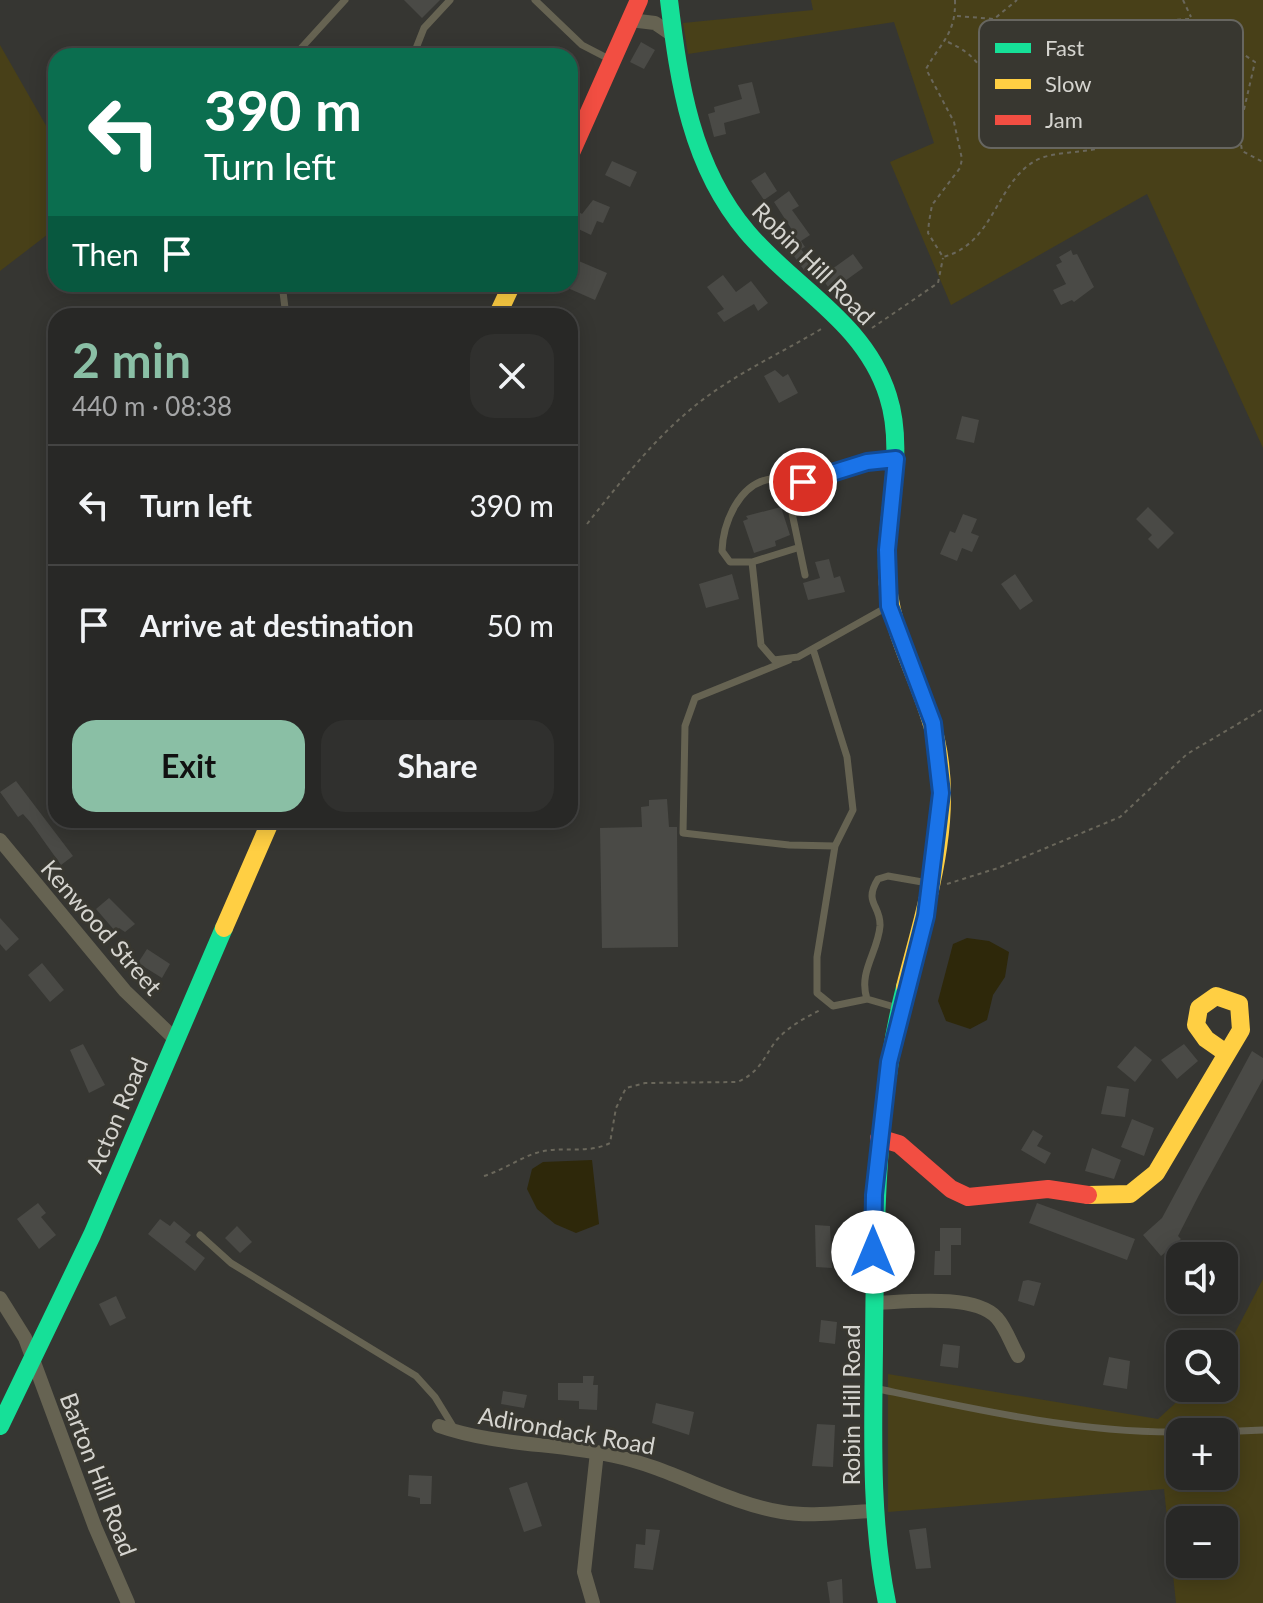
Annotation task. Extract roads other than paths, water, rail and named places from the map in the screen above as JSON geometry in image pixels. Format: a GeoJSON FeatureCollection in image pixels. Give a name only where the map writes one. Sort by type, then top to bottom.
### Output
{"type":"FeatureCollection","features":[{"type":"Feature","properties":{"kind":"street"},"geometry":{"type":"LineString","coordinates":[[578,137],[639,0]]}},
{"type":"Feature","properties":{"kind":"street","name":"Robin Hill Road"},"geometry":{"type":"LineString","coordinates":[[669,0],[691,135],[717,194],[757,244],[856,338],[877,367],[889,396],[896,459],[887,550],[889,606],[927,705],[938,748],[941,793],[932,883],[889,1062],[873,1208],[873,1511],[887,1603]]}},
{"type":"Feature","properties":{"kind":"street"},"geometry":{"type":"LineString","coordinates":[[630,20],[655,23],[674,36]]}},
{"type":"Feature","properties":{"kind":"street","name":"Acton Road"},"geometry":{"type":"LineString","coordinates":[[0,1426],[92,1235],[267,828]]}},
{"type":"Feature","properties":{"kind":"street","name":"Kenwood Street"},"geometry":{"type":"LineString","coordinates":[[0,840],[134,1001],[175,1039]]}},
{"type":"Feature","properties":{"kind":"street"},"geometry":{"type":"LineString","coordinates":[[879,1138],[899,1144],[951,1189],[968,1197],[1048,1189],[1104,1197],[1130,1194],[1156,1173],[1226,1053]]}},
{"type":"Feature","properties":{"kind":"street","name":"Barton Hill Road"},"geometry":{"type":"LineString","coordinates":[[0,1298],[25,1338],[99,1538],[128,1603]]}},
{"type":"Feature","properties":{"kind":"street"},"geometry":{"type":"LineString","coordinates":[[874,1303],[952,1302],[984,1309],[997,1318],[1018,1356]]}},
{"type":"Feature","properties":{"kind":"street","name":"Adirondack Road"},"geometry":{"type":"LineString","coordinates":[[439,1426],[458,1433],[597,1452],[656,1467],[764,1508],[798,1514],[873,1511]]}},
{"type":"Feature","properties":{"kind":"street"},"geometry":{"type":"LineString","coordinates":[[593,1603],[584,1572],[597,1452]]}},
{"type":"Feature","properties":{"kind":"lane"},"geometry":{"type":"LineString","coordinates":[[301,48],[345,0]]}},
{"type":"Feature","properties":{"kind":"lane"},"geometry":{"type":"LineString","coordinates":[[416,48],[424,28],[450,0]]}},
{"type":"Feature","properties":{"kind":"lane"},"geometry":{"type":"LineString","coordinates":[[535,0],[582,45],[612,60]]}},
{"type":"Feature","properties":{"kind":"lane"},"geometry":{"type":"LineString","coordinates":[[797,548],[752,562],[736,563],[725,557],[722,551],[727,519],[743,496],[762,481],[779,479],[796,482],[867,462],[896,459]]}},
{"type":"Feature","properties":{"kind":"lane"},"geometry":{"type":"LineString","coordinates":[[796,482],[792,501],[797,548],[805,575]]}},
{"type":"Feature","properties":{"kind":"lane"},"geometry":{"type":"LineString","coordinates":[[752,562],[764,651],[774,660],[789,660]]}},
{"type":"Feature","properties":{"kind":"lane"},"geometry":{"type":"LineString","coordinates":[[835,846],[789,845],[683,833],[685,726],[695,698],[813,649],[864,617],[889,606]]}},
{"type":"Feature","properties":{"kind":"lane"},"geometry":{"type":"LineString","coordinates":[[813,649],[847,757],[853,810],[835,846],[815,983],[817,993],[830,1005],[846,1006],[867,999],[901,1009]]}},
{"type":"Feature","properties":{"kind":"lane"},"geometry":{"type":"LineString","coordinates":[[867,999],[864,976],[880,927],[870,899],[874,885],[878,879],[888,876],[932,883]]}},
{"type":"Feature","properties":{"kind":"lane"},"geometry":{"type":"LineString","coordinates":[[200,1235],[231,1263],[416,1376],[435,1397],[458,1433]]}},
{"type":"Feature","properties":{"kind":"lane"},"geometry":{"type":"LineString","coordinates":[[874,1388],[986,1410],[1098,1426],[1166,1431]]}},
{"type":"Feature","properties":{"kind":"lane"},"geometry":{"type":"LineString","coordinates":[[1238,1431],[1263,1430]]}}]}
